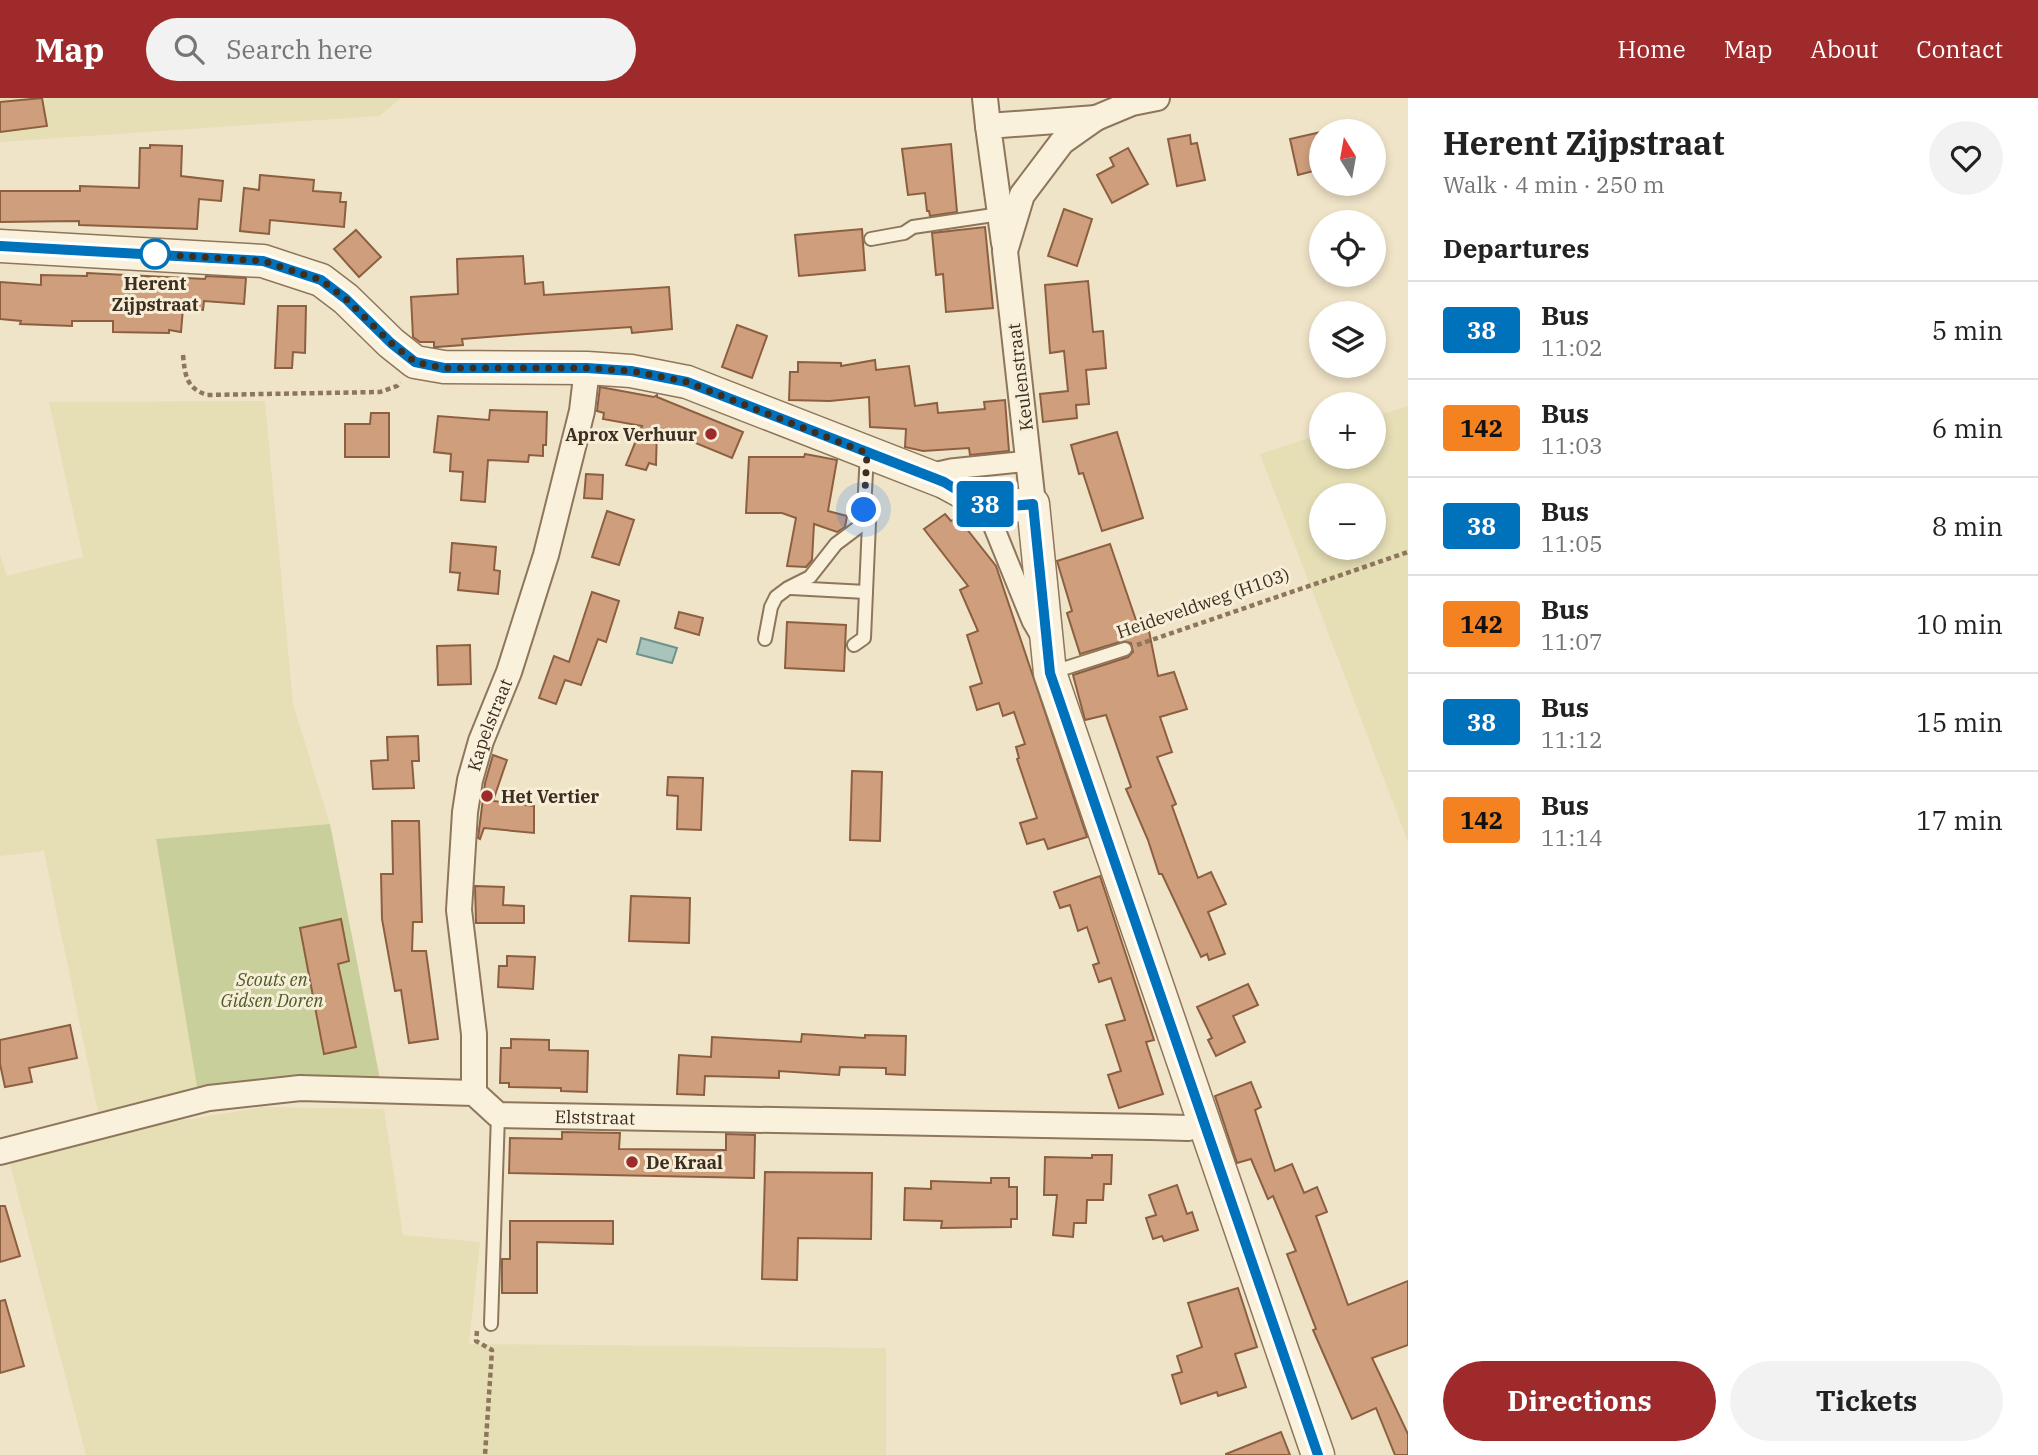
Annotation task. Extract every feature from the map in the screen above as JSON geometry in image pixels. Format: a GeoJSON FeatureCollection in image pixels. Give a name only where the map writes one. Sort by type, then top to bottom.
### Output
{"type":"FeatureCollection","features":[{"type":"Feature","properties":{"kind":"street"},"geometry":{"type":"LineString","coordinates":[[985,98],[988,126]]}},
{"type":"Feature","properties":{"kind":"street","name":"Keulenstraat"},"geometry":{"type":"LineString","coordinates":[[1005,251],[1022,195],[1062,142],[1096,118],[1132,103],[1157,98]]}},
{"type":"Feature","properties":{"kind":"street","name":"Keulenstraat"},"geometry":{"type":"LineString","coordinates":[[1033,504],[1005,251],[988,126],[1096,118]]}},
{"type":"Feature","properties":{"kind":"street"},"geometry":{"type":"LineString","coordinates":[[0,246],[263,261],[321,280],[346,299],[391,343],[415,362],[444,368],[587,368],[631,371],[687,382],[944,482],[990,507],[1033,504],[1048,659]]}},
{"type":"Feature","properties":{"kind":"street","name":"Kapelstraat"},"geometry":{"type":"LineString","coordinates":[[474,1093],[474,1034],[459,910],[465,812],[470,780],[481,741],[509,672],[545,555],[582,411],[587,368]]}},
{"type":"Feature","properties":{"kind":"street"},"geometry":{"type":"LineString","coordinates":[[924,475],[951,469],[1029,461]]}},
{"type":"Feature","properties":{"kind":"street"},"geometry":{"type":"LineString","coordinates":[[985,505],[1048,659],[1318,1455]]}},
{"type":"Feature","properties":{"kind":"street"},"geometry":{"type":"LineString","coordinates":[[0,1152],[209,1098],[300,1088],[474,1093],[498,1115]]}},
{"type":"Feature","properties":{"kind":"street","name":"Elststraat"},"geometry":{"type":"LineString","coordinates":[[498,1115],[1188,1128],[1203,1122]]}},
{"type":"Feature","properties":{"kind":"lane"},"geometry":{"type":"LineString","coordinates":[[871,239],[904,233],[913,227],[1000,214]]}},
{"type":"Feature","properties":{"kind":"lane"},"geometry":{"type":"LineString","coordinates":[[765,639],[771,607],[776,597],[810,577],[836,544],[860,526],[864,510],[867,453]]}},
{"type":"Feature","properties":{"kind":"lane"},"geometry":{"type":"LineString","coordinates":[[853,645],[864,638],[869,523],[864,510]]}},
{"type":"Feature","properties":{"kind":"lane"},"geometry":{"type":"LineString","coordinates":[[788,588],[866,592]]}},
{"type":"Feature","properties":{"kind":"lane","name":"Heideveldweg (H103)"},"geometry":{"type":"LineString","coordinates":[[1048,659],[1125,649]]}},
{"type":"Feature","properties":{"kind":"lane"},"geometry":{"type":"LineString","coordinates":[[491,1324],[498,1115]]}},
{"type":"Feature","properties":{"kind":"path"},"geometry":{"type":"LineString","coordinates":[[183,355],[186,376],[195,391],[207,395],[380,391],[397,386],[415,362]]}},
{"type":"Feature","properties":{"kind":"path","name":"Heideveldweg (H103)"},"geometry":{"type":"LineString","coordinates":[[1125,649],[1408,552]]}},
{"type":"Feature","properties":{"kind":"shaded area"},"geometry":{"type":"Polygon","coordinates":[[[0,98],[401,98],[379,116],[0,142],[0,98]]]}},
{"type":"Feature","properties":{"kind":"shaded area"},"geometry":{"type":"Polygon","coordinates":[[[265,401],[293,704],[330,824],[156,839],[198,1093],[99,1117],[44,851],[0,856],[0,554],[7,576],[83,557],[49,402],[265,401]]]}},
{"type":"Feature","properties":{"kind":"shaded area"},"geometry":{"type":"Polygon","coordinates":[[[1408,406],[1408,842],[1260,454],[1309,438],[1309,469],[1386,469],[1386,413],[1408,406]]]}},
{"type":"Feature","properties":{"kind":"shaded area"},"geometry":{"type":"Polygon","coordinates":[[[263,1107],[384,1109],[403,1235],[480,1242],[469,1344],[886,1348],[886,1455],[86,1455],[9,1161],[142,1127],[263,1107]]]}},
{"type":"Feature","properties":{"kind":"green space","name":"Scouts en Gidsen Doren"},"geometry":{"type":"Polygon","coordinates":[[[330,824],[380,1079],[198,1093],[156,839],[330,824]]]}},
{"type":"Feature","properties":{"kind":"water"},"geometry":{"type":"Polygon","coordinates":[[[641,638],[677,648],[672,663],[637,654],[641,638]]]}},
{"type":"Feature","properties":{"kind":"building"},"geometry":{"type":"Polygon","coordinates":[[[42,98],[47,126],[0,132],[0,102],[42,98]]]}},
{"type":"Feature","properties":{"kind":"building"},"geometry":{"type":"Polygon","coordinates":[[[1190,135],[1191,144],[1197,143],[1205,180],[1177,186],[1168,139],[1190,135]]]}},
{"type":"Feature","properties":{"kind":"building"},"geometry":{"type":"Polygon","coordinates":[[[1309,135],[1309,172],[1298,175],[1290,139],[1309,135]]]}},
{"type":"Feature","properties":{"kind":"building"},"geometry":{"type":"Polygon","coordinates":[[[951,144],[957,212],[930,216],[925,193],[908,195],[902,149],[951,144]]]}},
{"type":"Feature","properties":{"kind":"building"},"geometry":{"type":"Polygon","coordinates":[[[150,145],[182,146],[181,176],[223,181],[221,201],[199,199],[197,229],[79,225],[79,221],[0,222],[0,191],[80,191],[80,186],[139,188],[140,148],[150,148],[150,145]]]}},
{"type":"Feature","properties":{"kind":"building"},"geometry":{"type":"Polygon","coordinates":[[[1128,148],[1148,184],[1112,203],[1097,175],[1114,166],[1110,158],[1128,148]]]}},
{"type":"Feature","properties":{"kind":"building"},"geometry":{"type":"Polygon","coordinates":[[[260,175],[314,180],[313,191],[341,193],[340,202],[346,202],[344,227],[270,220],[269,234],[240,231],[244,188],[259,190],[260,175]]]}},
{"type":"Feature","properties":{"kind":"building"},"geometry":{"type":"Polygon","coordinates":[[[1064,209],[1092,219],[1077,266],[1048,256],[1064,209]]]}},
{"type":"Feature","properties":{"kind":"building"},"geometry":{"type":"Polygon","coordinates":[[[985,227],[993,308],[946,312],[943,274],[936,275],[932,233],[985,227]]]}},
{"type":"Feature","properties":{"kind":"building"},"geometry":{"type":"Polygon","coordinates":[[[862,229],[865,270],[799,276],[795,235],[862,229]]]}},
{"type":"Feature","properties":{"kind":"building"},"geometry":{"type":"Polygon","coordinates":[[[356,230],[381,257],[359,277],[334,249],[356,230]]]}},
{"type":"Feature","properties":{"kind":"building"},"geometry":{"type":"Polygon","coordinates":[[[523,256],[525,284],[543,282],[544,295],[669,287],[672,329],[632,333],[631,327],[526,334],[462,339],[463,345],[437,347],[434,347],[434,342],[420,342],[413,337],[411,297],[458,294],[457,259],[523,256]]]}},
{"type":"Feature","properties":{"kind":"building"},"geometry":{"type":"Polygon","coordinates":[[[87,273],[205,279],[206,276],[246,278],[244,304],[204,301],[203,310],[183,308],[181,332],[169,330],[169,333],[113,332],[113,321],[72,321],[72,326],[20,324],[21,321],[0,319],[0,282],[41,285],[41,275],[87,276],[87,273]]]}},
{"type":"Feature","properties":{"kind":"building"},"geometry":{"type":"Polygon","coordinates":[[[1088,281],[1093,332],[1103,331],[1106,368],[1086,370],[1089,404],[1076,405],[1077,418],[1043,422],[1040,394],[1068,391],[1064,351],[1050,353],[1045,285],[1088,281]]]}},
{"type":"Feature","properties":{"kind":"building"},"geometry":{"type":"Polygon","coordinates":[[[278,306],[306,306],[305,353],[293,352],[292,368],[275,368],[278,306]]]}},
{"type":"Feature","properties":{"kind":"building"},"geometry":{"type":"Polygon","coordinates":[[[737,325],[767,336],[752,378],[722,367],[737,325]]]}},
{"type":"Feature","properties":{"kind":"building"},"geometry":{"type":"Polygon","coordinates":[[[875,360],[876,370],[909,366],[915,406],[937,403],[938,413],[985,409],[984,402],[1005,400],[1009,451],[970,455],[969,448],[923,451],[905,447],[906,429],[870,427],[869,397],[830,401],[789,400],[790,372],[798,372],[798,362],[841,363],[841,366],[875,360]]]}},
{"type":"Feature","properties":{"kind":"building"},"geometry":{"type":"Polygon","coordinates":[[[600,387],[654,397],[657,395],[743,432],[732,458],[657,427],[656,465],[649,463],[646,470],[626,465],[642,426],[603,419],[604,413],[597,411],[600,387]]]}},
{"type":"Feature","properties":{"kind":"building"},"geometry":{"type":"Polygon","coordinates":[[[490,410],[547,412],[543,456],[529,455],[528,462],[488,460],[485,502],[461,500],[463,472],[450,471],[451,454],[434,452],[438,416],[489,420],[490,410]]]}},
{"type":"Feature","properties":{"kind":"building"},"geometry":{"type":"Polygon","coordinates":[[[371,413],[389,413],[389,457],[345,457],[345,424],[370,424],[371,413]]]}},
{"type":"Feature","properties":{"kind":"building"},"geometry":{"type":"Polygon","coordinates":[[[1117,432],[1143,518],[1102,531],[1083,473],[1079,474],[1071,445],[1117,432]]]}},
{"type":"Feature","properties":{"kind":"building"},"geometry":{"type":"Polygon","coordinates":[[[805,454],[837,460],[828,511],[847,516],[845,527],[837,532],[814,524],[812,560],[806,567],[787,566],[796,518],[782,513],[746,513],[749,457],[804,457],[805,454]]]}},
{"type":"Feature","properties":{"kind":"building"},"geometry":{"type":"Polygon","coordinates":[[[586,474],[603,475],[602,499],[584,498],[586,474]]]}},
{"type":"Feature","properties":{"kind":"building"},"geometry":{"type":"Polygon","coordinates":[[[607,511],[634,520],[619,565],[592,557],[607,511]]]}},
{"type":"Feature","properties":{"kind":"building"},"geometry":{"type":"Polygon","coordinates":[[[945,514],[951,521],[958,518],[996,566],[1087,837],[1048,849],[1044,839],[1027,844],[1020,823],[1037,818],[1017,759],[1016,747],[1025,744],[1014,712],[1003,716],[999,703],[977,710],[970,687],[982,683],[967,635],[978,631],[960,590],[968,586],[924,529],[945,514]]]}},
{"type":"Feature","properties":{"kind":"building"},"geometry":{"type":"Polygon","coordinates":[[[452,543],[496,547],[494,570],[500,571],[498,594],[458,590],[460,573],[450,572],[452,543]]]}},
{"type":"Feature","properties":{"kind":"building"},"geometry":{"type":"Polygon","coordinates":[[[1110,544],[1139,629],[1148,626],[1158,676],[1174,672],[1187,709],[1160,717],[1172,752],[1157,757],[1176,804],[1172,806],[1198,878],[1211,872],[1226,904],[1208,912],[1225,954],[1209,960],[1207,954],[1201,957],[1162,874],[1159,874],[1126,789],[1131,787],[1106,715],[1085,720],[1073,675],[1128,657],[1133,652],[1131,643],[1123,641],[1080,654],[1067,613],[1072,611],[1057,561],[1110,544]]]}},
{"type":"Feature","properties":{"kind":"building"},"geometry":{"type":"Polygon","coordinates":[[[592,592],[619,601],[606,642],[598,639],[581,685],[565,680],[556,704],[539,698],[554,656],[569,662],[592,592]]]}},
{"type":"Feature","properties":{"kind":"building"},"geometry":{"type":"Polygon","coordinates":[[[679,612],[703,618],[699,635],[675,628],[679,612]]]}},
{"type":"Feature","properties":{"kind":"building"},"geometry":{"type":"Polygon","coordinates":[[[787,622],[846,625],[844,671],[785,668],[787,622]]]}},
{"type":"Feature","properties":{"kind":"building"},"geometry":{"type":"Polygon","coordinates":[[[470,645],[471,684],[438,685],[437,646],[470,645]]]}},
{"type":"Feature","properties":{"kind":"building"},"geometry":{"type":"Polygon","coordinates":[[[418,736],[419,761],[412,761],[414,788],[373,789],[371,761],[388,760],[387,737],[418,736]]]}},
{"type":"Feature","properties":{"kind":"building","name":"Het Vertier"},"geometry":{"type":"Polygon","coordinates":[[[493,755],[507,760],[493,801],[534,806],[534,833],[484,828],[480,839],[478,838],[485,783],[493,755]]]}},
{"type":"Feature","properties":{"kind":"building"},"geometry":{"type":"Polygon","coordinates":[[[852,771],[882,772],[880,841],[850,840],[852,771]]]}},
{"type":"Feature","properties":{"kind":"building"},"geometry":{"type":"Polygon","coordinates":[[[668,777],[703,778],[701,830],[677,829],[678,796],[667,795],[668,777]]]}},
{"type":"Feature","properties":{"kind":"building"},"geometry":{"type":"Polygon","coordinates":[[[392,821],[419,821],[422,922],[413,922],[412,951],[426,951],[438,1039],[409,1043],[401,990],[395,991],[382,919],[381,874],[393,874],[392,821]]]}},
{"type":"Feature","properties":{"kind":"building"},"geometry":{"type":"Polygon","coordinates":[[[1100,876],[1154,1040],[1146,1042],[1163,1094],[1119,1108],[1108,1075],[1121,1071],[1106,1025],[1125,1020],[1111,978],[1099,982],[1093,965],[1099,963],[1087,927],[1078,931],[1070,905],[1060,908],[1054,892],[1100,876]]]}},
{"type":"Feature","properties":{"kind":"building"},"geometry":{"type":"Polygon","coordinates":[[[475,886],[504,887],[503,905],[524,906],[524,923],[476,923],[475,886]]]}},
{"type":"Feature","properties":{"kind":"building"},"geometry":{"type":"Polygon","coordinates":[[[631,896],[690,898],[689,943],[629,941],[631,896]]]}},
{"type":"Feature","properties":{"kind":"building"},"geometry":{"type":"Polygon","coordinates":[[[341,919],[349,961],[338,964],[356,1047],[324,1054],[300,928],[341,919]]]}},
{"type":"Feature","properties":{"kind":"building"},"geometry":{"type":"Polygon","coordinates":[[[507,956],[535,957],[533,989],[498,987],[499,966],[507,966],[507,956]]]}},
{"type":"Feature","properties":{"kind":"building"},"geometry":{"type":"Polygon","coordinates":[[[1248,984],[1258,1005],[1233,1016],[1245,1042],[1216,1056],[1208,1040],[1212,1038],[1197,1007],[1248,984]]]}},
{"type":"Feature","properties":{"kind":"building"},"geometry":{"type":"Polygon","coordinates":[[[70,1025],[77,1058],[29,1068],[32,1082],[5,1087],[0,1064],[0,1040],[70,1025]]]}},
{"type":"Feature","properties":{"kind":"building"},"geometry":{"type":"Polygon","coordinates":[[[802,1034],[865,1038],[865,1035],[906,1036],[905,1075],[886,1074],[886,1068],[840,1067],[839,1075],[779,1071],[779,1078],[705,1076],[704,1095],[677,1094],[679,1055],[711,1057],[712,1037],[801,1042],[802,1034]]]}},
{"type":"Feature","properties":{"kind":"building"},"geometry":{"type":"Polygon","coordinates":[[[511,1039],[549,1040],[549,1050],[588,1051],[587,1092],[561,1091],[561,1088],[509,1087],[509,1083],[500,1083],[501,1048],[511,1048],[511,1039]]]}},
{"type":"Feature","properties":{"kind":"building"},"geometry":{"type":"Polygon","coordinates":[[[1251,1082],[1261,1107],[1255,1110],[1275,1171],[1292,1164],[1304,1193],[1317,1187],[1327,1212],[1316,1216],[1348,1305],[1408,1281],[1408,1345],[1372,1358],[1408,1434],[1408,1455],[1395,1455],[1376,1408],[1352,1419],[1313,1330],[1316,1329],[1287,1254],[1296,1251],[1273,1196],[1268,1199],[1251,1159],[1237,1163],[1215,1096],[1251,1082]]]}},
{"type":"Feature","properties":{"kind":"building","name":"De Kraal"},"geometry":{"type":"Polygon","coordinates":[[[562,1132],[620,1133],[619,1149],[726,1150],[726,1134],[755,1135],[754,1178],[509,1173],[510,1138],[562,1139],[562,1132]]]}},
{"type":"Feature","properties":{"kind":"building"},"geometry":{"type":"Polygon","coordinates":[[[1092,1155],[1112,1155],[1111,1184],[1104,1184],[1103,1200],[1087,1200],[1086,1223],[1074,1223],[1073,1237],[1053,1235],[1057,1195],[1044,1195],[1045,1157],[1092,1158],[1092,1155]]]}},
{"type":"Feature","properties":{"kind":"building"},"geometry":{"type":"Polygon","coordinates":[[[765,1172],[872,1173],[871,1239],[798,1238],[797,1280],[762,1279],[765,1172]]]}},
{"type":"Feature","properties":{"kind":"building"},"geometry":{"type":"Polygon","coordinates":[[[991,1178],[1009,1178],[1009,1187],[1017,1187],[1017,1219],[1011,1219],[1011,1227],[941,1228],[942,1221],[904,1220],[905,1188],[931,1189],[931,1181],[991,1183],[991,1178]]]}},
{"type":"Feature","properties":{"kind":"building"},"geometry":{"type":"Polygon","coordinates":[[[1177,1185],[1187,1214],[1192,1212],[1198,1230],[1164,1241],[1162,1236],[1153,1239],[1146,1218],[1156,1215],[1149,1195],[1177,1185]]]}},
{"type":"Feature","properties":{"kind":"building"},"geometry":{"type":"Polygon","coordinates":[[[0,1206],[5,1206],[20,1256],[0,1262],[0,1206]]]}},
{"type":"Feature","properties":{"kind":"building"},"geometry":{"type":"Polygon","coordinates":[[[510,1221],[613,1221],[613,1244],[537,1242],[537,1293],[502,1293],[502,1259],[510,1259],[510,1221]]]}},
{"type":"Feature","properties":{"kind":"building"},"geometry":{"type":"Polygon","coordinates":[[[1238,1288],[1257,1347],[1235,1354],[1246,1387],[1218,1396],[1217,1392],[1181,1404],[1172,1375],[1182,1372],[1177,1356],[1202,1347],[1188,1303],[1238,1288]]]}},
{"type":"Feature","properties":{"kind":"building"},"geometry":{"type":"Polygon","coordinates":[[[5,1300],[24,1366],[0,1373],[0,1301],[5,1300]]]}},
{"type":"Feature","properties":{"kind":"building"},"geometry":{"type":"Polygon","coordinates":[[[1281,1432],[1290,1455],[1226,1455],[1226,1454],[1281,1432]]]}},
{"type":"Feature","properties":{"kind":"bus line","name":"38"},"geometry":{"type":"LineString","coordinates":[[0,246],[263,261],[321,280],[346,299],[391,343],[415,362],[444,368],[587,368],[631,371],[687,382],[944,482],[990,507],[1033,504],[1050,673],[1318,1455]]}},
{"type":"Feature","properties":{"kind":"place","name":"Herent Zijpstraat"},"geometry":{"type":"Point","coordinates":[155,254]}},
{"type":"Feature","properties":{"kind":"place","name":"Aprox Verhuur"},"geometry":{"type":"Point","coordinates":[711,434]}},
{"type":"Feature","properties":{"kind":"place","name":"Het Vertier"},"geometry":{"type":"Point","coordinates":[487,796]}},
{"type":"Feature","properties":{"kind":"place","name":"De Kraal"},"geometry":{"type":"Point","coordinates":[632,1162]}},
{"type":"Feature","properties":{"kind":"route"},"geometry":{"type":"LineString","coordinates":[[155,254],[263,261],[321,280],[346,299],[391,343],[415,362],[444,368],[587,368],[631,371],[687,382],[867,453],[864,510]]}}]}
